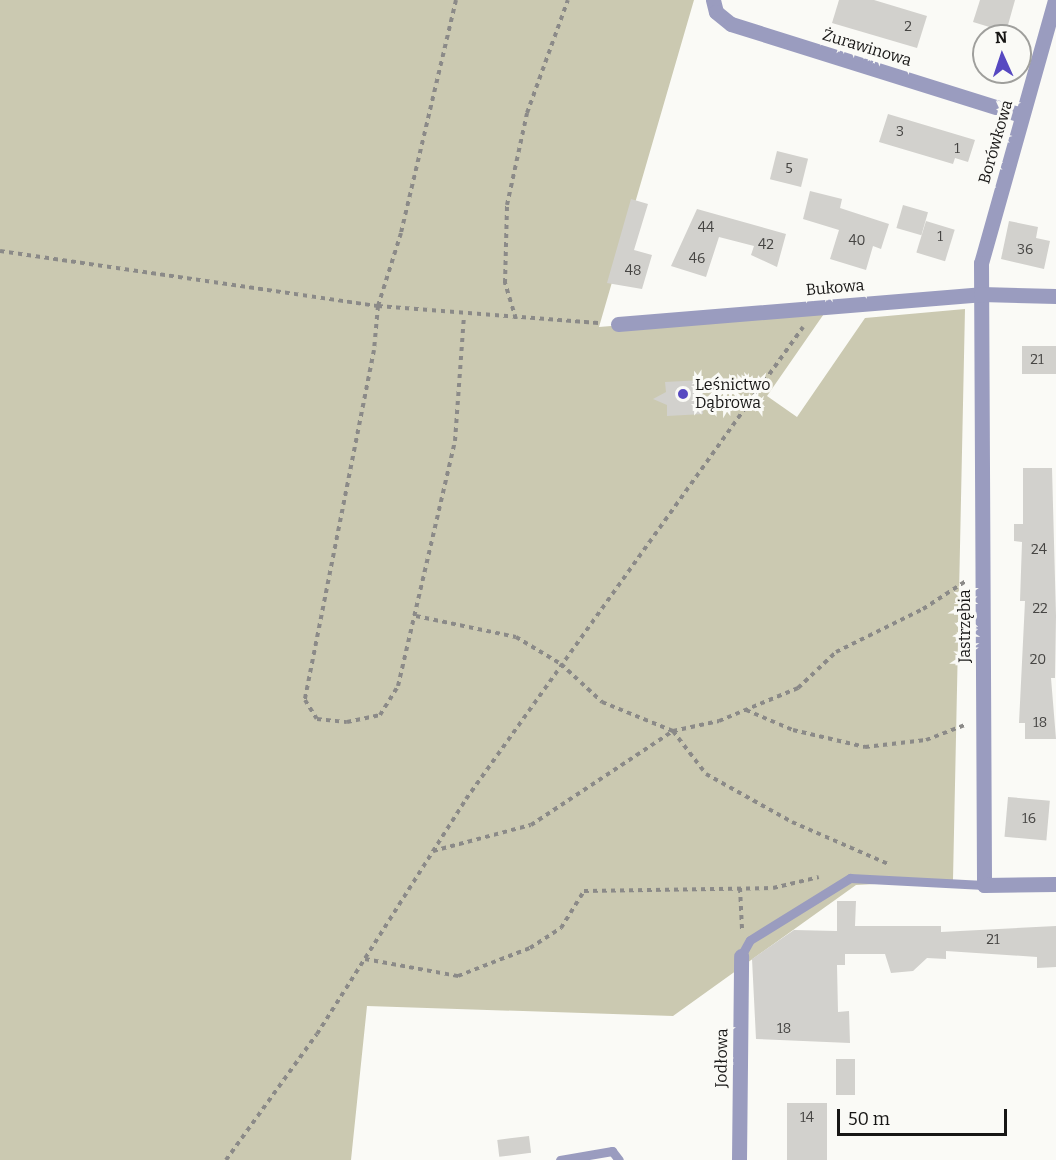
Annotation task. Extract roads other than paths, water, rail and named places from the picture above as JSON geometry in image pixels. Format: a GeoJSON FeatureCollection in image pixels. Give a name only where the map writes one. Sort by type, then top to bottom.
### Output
{"type":"FeatureCollection","features":[{"type":"Feature","properties":{"kind":"street","name":"Żurawinowa"},"geometry":{"type":"LineString","coordinates":[[713,0],[716,12],[731,24],[1022,115]]}},
{"type":"Feature","properties":{"kind":"street","name":"Borówkowa"},"geometry":{"type":"LineString","coordinates":[[981,294],[981,263],[1055,0]]}},
{"type":"Feature","properties":{"kind":"street","name":"Bukowa"},"geometry":{"type":"LineString","coordinates":[[618,324],[981,294],[1056,296]]}},
{"type":"Feature","properties":{"kind":"street","name":"Jastrzębia"},"geometry":{"type":"LineString","coordinates":[[981,294],[984,885]]}},
{"type":"Feature","properties":{"kind":"street"},"geometry":{"type":"LineString","coordinates":[[984,885],[1056,884]]}},
{"type":"Feature","properties":{"kind":"street","name":"Jodłowa"},"geometry":{"type":"LineString","coordinates":[[739,1160],[743,951]]}},
{"type":"Feature","properties":{"kind":"lane"},"geometry":{"type":"LineString","coordinates":[[743,951],[850,878],[984,885]]}},
{"type":"Feature","properties":{"kind":"lane"},"geometry":{"type":"LineString","coordinates":[[560,1160],[612,1151],[619,1160]]}},
{"type":"Feature","properties":{"kind":"place","name":"Leśnictwo Dąbrowa"},"geometry":{"type":"Point","coordinates":[683,394]}}]}
